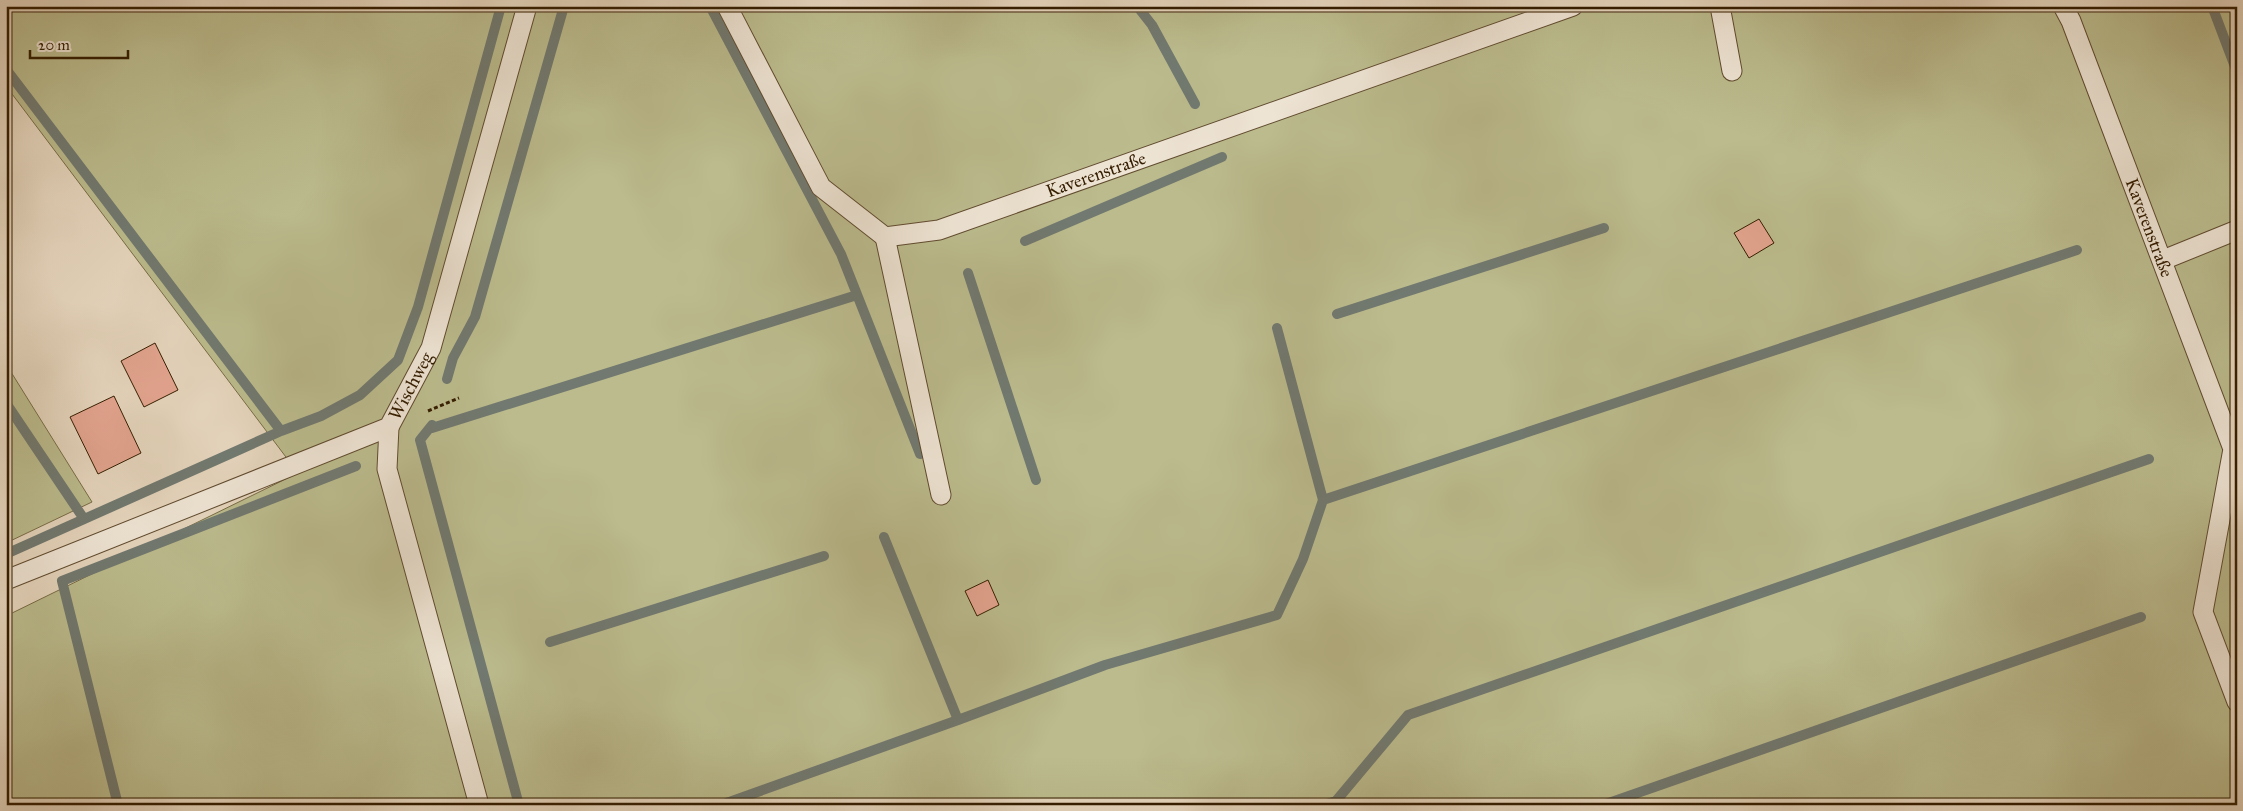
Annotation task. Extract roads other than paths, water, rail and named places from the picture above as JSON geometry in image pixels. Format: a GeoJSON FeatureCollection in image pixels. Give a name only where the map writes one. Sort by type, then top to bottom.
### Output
{"type":"FeatureCollection","features":[{"type":"Feature","properties":{"kind":"lane","name":"Wischweg"},"geometry":{"type":"LineString","coordinates":[[6,580],[389,427],[431,348],[527,6]]}},
{"type":"Feature","properties":{"kind":"lane"},"geometry":{"type":"LineString","coordinates":[[728,6],[821,187],[885,236],[941,495]]}},
{"type":"Feature","properties":{"kind":"lane","name":"Kaverenstraße"},"geometry":{"type":"LineString","coordinates":[[885,236],[939,230],[1573,6]]}},
{"type":"Feature","properties":{"kind":"lane"},"geometry":{"type":"LineString","coordinates":[[1720,6],[1732,71]]}},
{"type":"Feature","properties":{"kind":"lane","name":"Kaverenstraße"},"geometry":{"type":"LineString","coordinates":[[2063,6],[2071,21],[2163,260],[2233,449],[2203,612],[2237,702]]}},
{"type":"Feature","properties":{"kind":"lane"},"geometry":{"type":"LineString","coordinates":[[2163,260],[2237,230]]}},
{"type":"Feature","properties":{"kind":"lane"},"geometry":{"type":"LineString","coordinates":[[389,427],[387,470],[479,805]]}},
{"type":"Feature","properties":{"kind":"waterway"},"geometry":{"type":"LineString","coordinates":[[6,554],[281,431],[321,416],[360,395],[398,360],[418,307],[501,6]]}},
{"type":"Feature","properties":{"kind":"waterway"},"geometry":{"type":"LineString","coordinates":[[447,379],[453,358],[475,317],[564,6]]}},
{"type":"Feature","properties":{"kind":"waterway"},"geometry":{"type":"LineString","coordinates":[[710,6],[841,254],[920,454]]}},
{"type":"Feature","properties":{"kind":"waterway"},"geometry":{"type":"LineString","coordinates":[[1137,6],[1152,25],[1195,104]]}},
{"type":"Feature","properties":{"kind":"waterway"},"geometry":{"type":"LineString","coordinates":[[2212,6],[2237,72]]}},
{"type":"Feature","properties":{"kind":"waterway"},"geometry":{"type":"LineString","coordinates":[[6,69],[281,431]]}},
{"type":"Feature","properties":{"kind":"waterway"},"geometry":{"type":"LineString","coordinates":[[1025,241],[1222,157]]}},
{"type":"Feature","properties":{"kind":"waterway"},"geometry":{"type":"LineString","coordinates":[[1337,314],[1604,228]]}},
{"type":"Feature","properties":{"kind":"waterway"},"geometry":{"type":"LineString","coordinates":[[884,537],[958,720],[1105,665],[1277,615],[1303,559],[1323,500],[2077,250]]}},
{"type":"Feature","properties":{"kind":"waterway"},"geometry":{"type":"LineString","coordinates":[[968,273],[1036,480]]}},
{"type":"Feature","properties":{"kind":"waterway"},"geometry":{"type":"LineString","coordinates":[[432,428],[857,295]]}},
{"type":"Feature","properties":{"kind":"waterway"},"geometry":{"type":"LineString","coordinates":[[1277,328],[1323,500]]}},
{"type":"Feature","properties":{"kind":"waterway"},"geometry":{"type":"LineString","coordinates":[[6,403],[84,519]]}},
{"type":"Feature","properties":{"kind":"waterway"},"geometry":{"type":"LineString","coordinates":[[432,425],[420,440],[519,805]]}},
{"type":"Feature","properties":{"kind":"waterway"},"geometry":{"type":"LineString","coordinates":[[1324,805],[1336,801],[1408,715],[2149,459]]}},
{"type":"Feature","properties":{"kind":"waterway"},"geometry":{"type":"LineString","coordinates":[[118,805],[62,581],[356,466]]}},
{"type":"Feature","properties":{"kind":"waterway"},"geometry":{"type":"LineString","coordinates":[[550,642],[824,556]]}},
{"type":"Feature","properties":{"kind":"waterway"},"geometry":{"type":"LineString","coordinates":[[1603,805],[2141,617]]}},
{"type":"Feature","properties":{"kind":"waterway"},"geometry":{"type":"LineString","coordinates":[[721,805],[958,720]]}}]}
